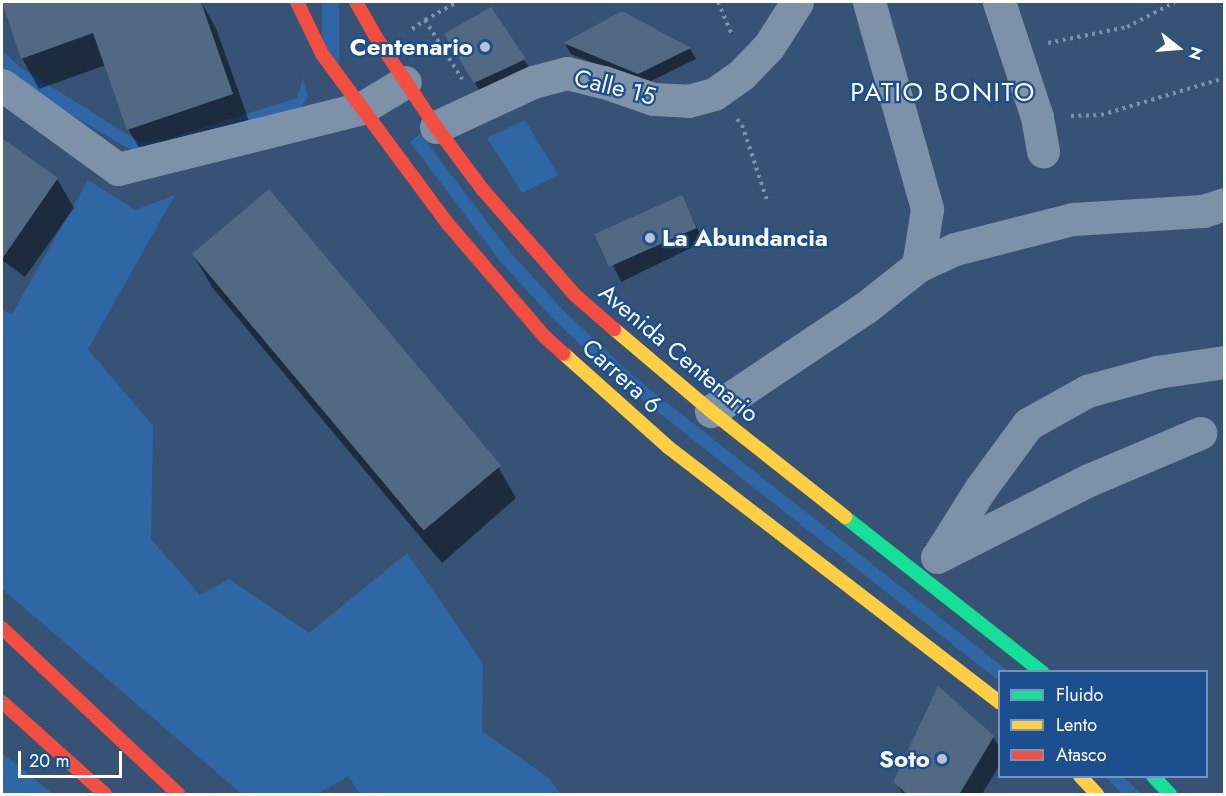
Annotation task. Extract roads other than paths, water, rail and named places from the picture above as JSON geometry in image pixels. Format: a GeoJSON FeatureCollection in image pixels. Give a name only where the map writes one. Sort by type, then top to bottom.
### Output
{"type":"FeatureCollection","features":[{"type":"Feature","properties":{"kind":"main road","name":"Carrera 6"},"geometry":{"type":"LineString","coordinates":[[297,2],[322,54],[448,224],[545,337],[668,447],[975,681],[998,702]]}},
{"type":"Feature","properties":{"kind":"main road","name":"Avenida Centenario"},"geometry":{"type":"LineString","coordinates":[[357,2],[405,82],[436,127],[483,190],[575,295],[711,411],[930,565],[1040,670]]}},
{"type":"Feature","properties":{"kind":"main road"},"geometry":{"type":"LineString","coordinates":[[2,628],[178,795]]}},
{"type":"Feature","properties":{"kind":"main road"},"geometry":{"type":"LineString","coordinates":[[2,702],[105,795]]}},
{"type":"Feature","properties":{"kind":"main road"},"geometry":{"type":"LineString","coordinates":[[1081,778],[1097,795]]}},
{"type":"Feature","properties":{"kind":"main road"},"geometry":{"type":"LineString","coordinates":[[1154,778],[1170,795]]}},
{"type":"Feature","properties":{"kind":"street","name":"Calle 15"},"geometry":{"type":"LineString","coordinates":[[436,127],[533,82],[567,73],[604,82],[653,99],[688,101],[714,94],[741,75],[769,46],[797,2]]}},
{"type":"Feature","properties":{"kind":"street"},"geometry":{"type":"LineString","coordinates":[[869,2],[927,209],[918,266]]}},
{"type":"Feature","properties":{"kind":"street"},"geometry":{"type":"LineString","coordinates":[[999,2],[1037,117],[1043,152]]}},
{"type":"Feature","properties":{"kind":"street"},"geometry":{"type":"LineString","coordinates":[[2,85],[118,169],[362,108],[405,82]]}},
{"type":"Feature","properties":{"kind":"street"},"geometry":{"type":"LineString","coordinates":[[711,411],[865,308],[918,266],[955,249],[1073,219],[1203,211],[1224,204]]}},
{"type":"Feature","properties":{"kind":"street"},"geometry":{"type":"LineString","coordinates":[[930,565],[981,488],[1028,424],[1087,391],[1157,372],[1224,362]]}},
{"type":"Feature","properties":{"kind":"street"},"geometry":{"type":"LineString","coordinates":[[930,565],[964,544],[1089,480],[1200,433]]}},
{"type":"Feature","properties":{"kind":"place","name":"Centenario"},"geometry":{"type":"Point","coordinates":[485,47]}},
{"type":"Feature","properties":{"kind":"place","name":"La Abundancia"},"geometry":{"type":"Point","coordinates":[650,238]}},
{"type":"Feature","properties":{"kind":"place","name":"Soto"},"geometry":{"type":"Point","coordinates":[942,759]}},
{"type":"Feature","properties":{"kind":"district","name":"PATIO BONITO"},"geometry":{"type":"Point","coordinates":[943,93]}}]}
